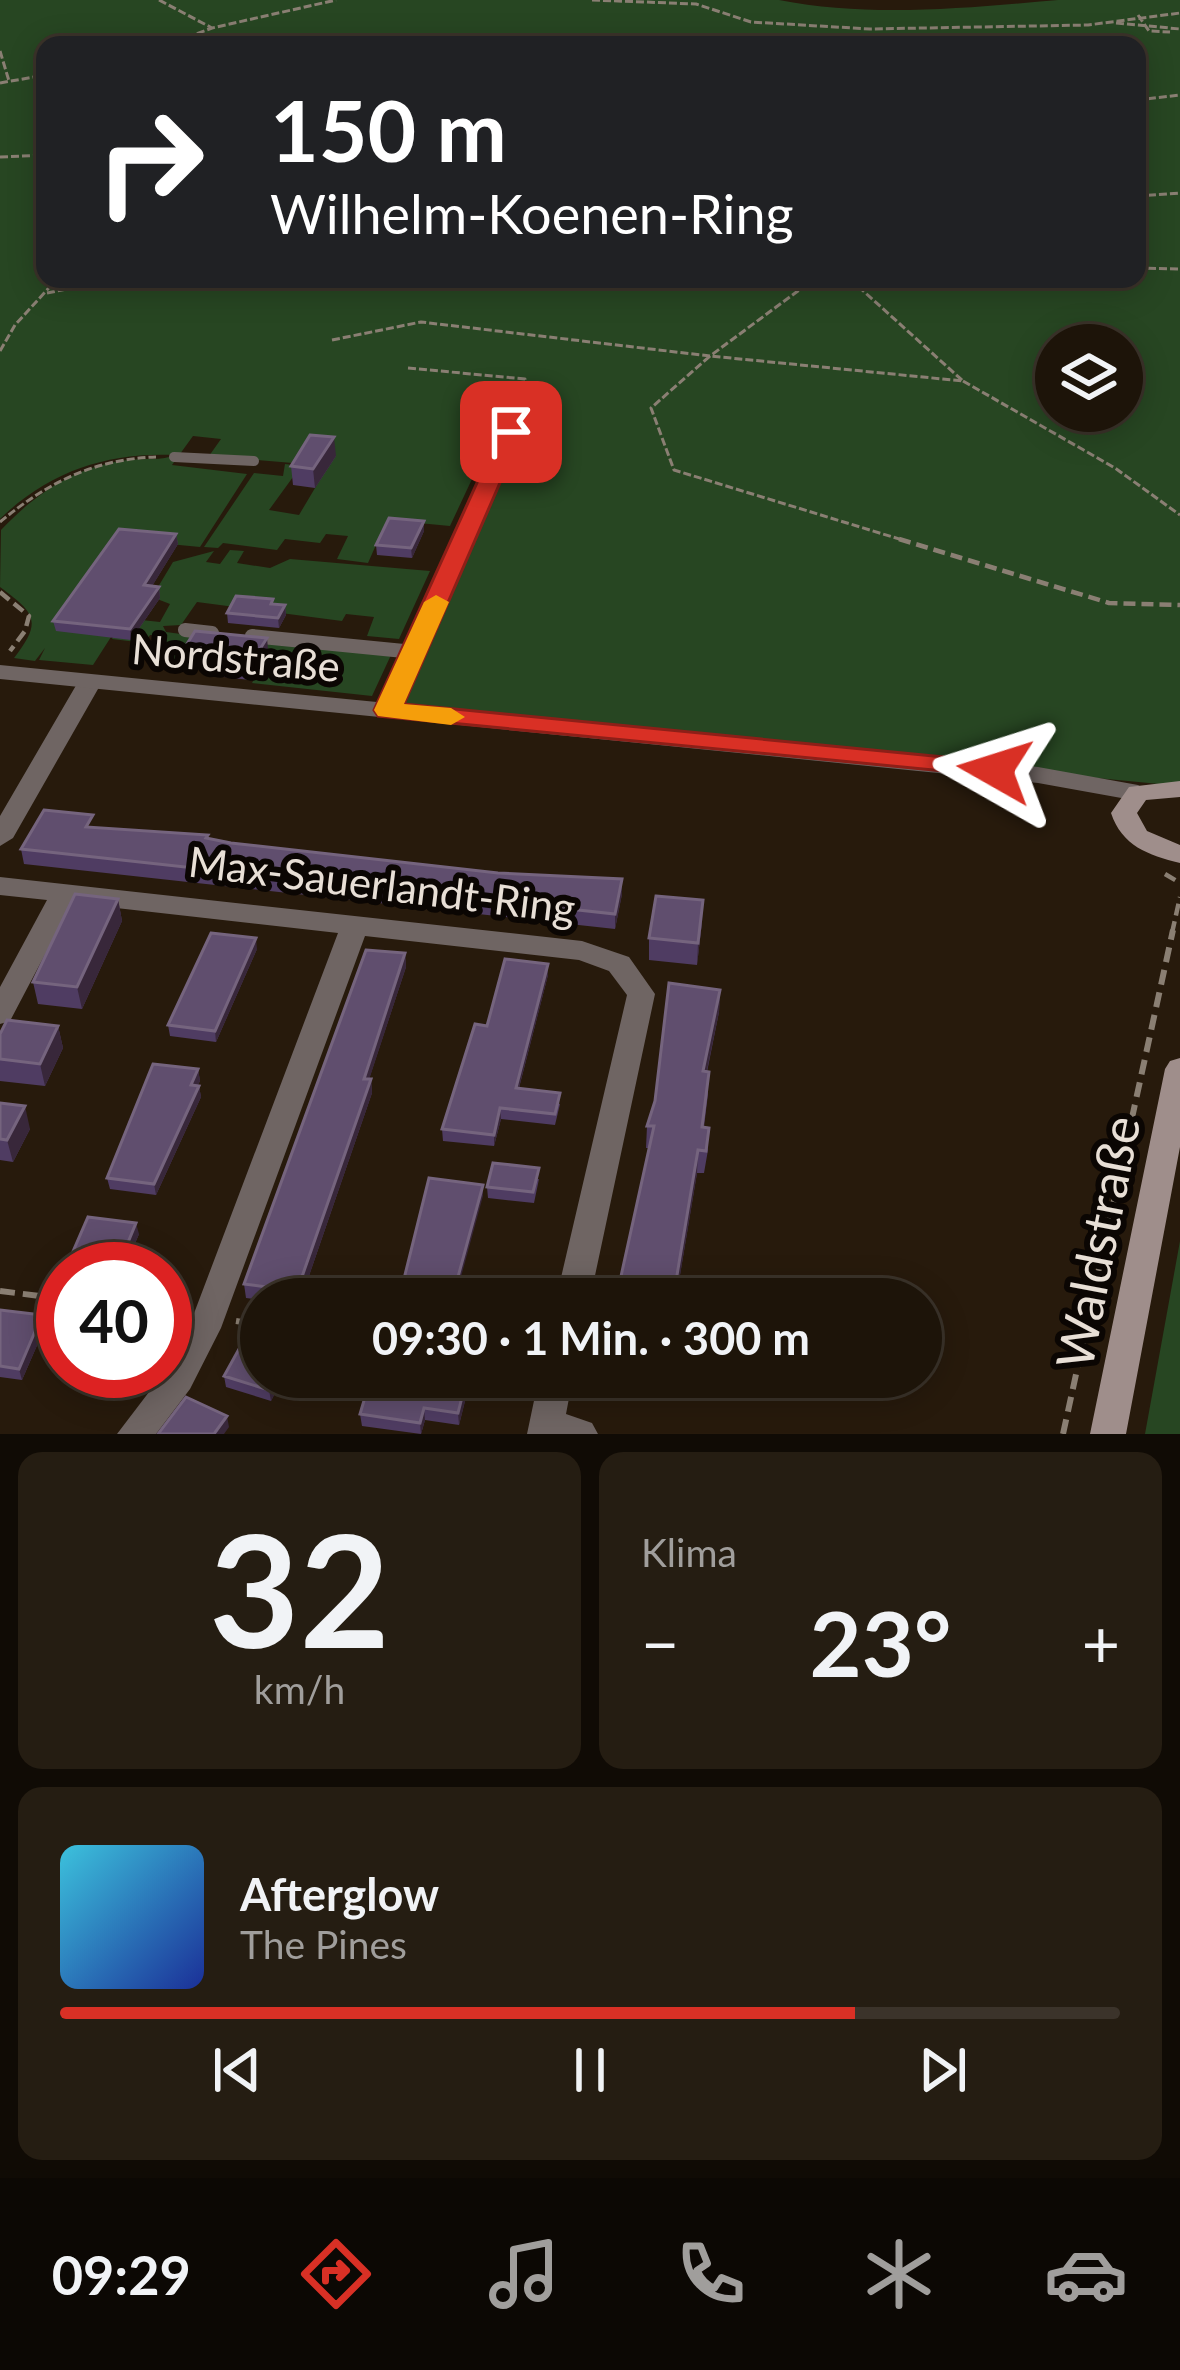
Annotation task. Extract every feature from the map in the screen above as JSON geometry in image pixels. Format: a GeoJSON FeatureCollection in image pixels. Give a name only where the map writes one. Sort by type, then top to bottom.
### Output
{"type":"FeatureCollection","features":[{"type":"Feature","properties":{"kind":"main road"},"geometry":{"type":"LineString","coordinates":[[1131,803],[1180,789]]}},
{"type":"Feature","properties":{"kind":"main road","name":"Nordstraße"},"geometry":{"type":"LineString","coordinates":[[1131,803],[1126,824],[1145,843],[1179,856]]}},
{"type":"Feature","properties":{"kind":"main road","name":"Waldstraße"},"geometry":{"type":"LineString","coordinates":[[1108,1434],[1180,1070]]}},
{"type":"Feature","properties":{"kind":"street","name":"Nordstraße"},"geometry":{"type":"LineString","coordinates":[[0,669],[90,682],[1038,775],[1131,803]]}},
{"type":"Feature","properties":{"kind":"street"},"geometry":{"type":"LineString","coordinates":[[0,838],[90,682]]}},
{"type":"Feature","properties":{"kind":"street","name":"Max-Sauerlandt-Ring"},"geometry":{"type":"LineString","coordinates":[[0,886],[582,950],[619,964],[641,994],[578,1278]]}},
{"type":"Feature","properties":{"kind":"street"},"geometry":{"type":"LineString","coordinates":[[0,1014],[64,893]]}},
{"type":"Feature","properties":{"kind":"street"},"geometry":{"type":"LineString","coordinates":[[135,1434],[178,1379],[209,1318],[356,925]]}},
{"type":"Feature","properties":{"kind":"street"},"geometry":{"type":"LineString","coordinates":[[557,1398],[558,1431]]}},
{"type":"Feature","properties":{"kind":"lane"},"geometry":{"type":"LineString","coordinates":[[387,710],[523,407]]}},
{"type":"Feature","properties":{"kind":"lane"},"geometry":{"type":"LineString","coordinates":[[174,458],[254,461]]}},
{"type":"Feature","properties":{"kind":"lane"},"geometry":{"type":"LineString","coordinates":[[185,630],[415,652]]}},
{"type":"Feature","properties":{"kind":"path"},"geometry":{"type":"LineString","coordinates":[[159,0],[212,28]]}},
{"type":"Feature","properties":{"kind":"path"},"geometry":{"type":"LineString","coordinates":[[190,36],[336,0]]}},
{"type":"Feature","properties":{"kind":"path"},"geometry":{"type":"LineString","coordinates":[[592,0],[716,9],[751,22],[870,29],[1111,21],[1180,13]]}},
{"type":"Feature","properties":{"kind":"path"},"geometry":{"type":"LineString","coordinates":[[1138,15],[1147,27]]}},
{"type":"Feature","properties":{"kind":"path"},"geometry":{"type":"LineString","coordinates":[[1111,21],[1162,33],[1180,30]]}},
{"type":"Feature","properties":{"kind":"path"},"geometry":{"type":"LineString","coordinates":[[0,51],[9,81]]}},
{"type":"Feature","properties":{"kind":"path"},"geometry":{"type":"LineString","coordinates":[[0,83],[36,76]]}},
{"type":"Feature","properties":{"kind":"path"},"geometry":{"type":"LineString","coordinates":[[1146,99],[1180,95]]}},
{"type":"Feature","properties":{"kind":"path"},"geometry":{"type":"LineString","coordinates":[[0,157],[36,155]]}},
{"type":"Feature","properties":{"kind":"path"},"geometry":{"type":"LineString","coordinates":[[1146,195],[1180,193]]}},
{"type":"Feature","properties":{"kind":"path"},"geometry":{"type":"LineString","coordinates":[[1146,268],[1180,269]]}},
{"type":"Feature","properties":{"kind":"path"},"geometry":{"type":"LineString","coordinates":[[0,351],[15,325],[51,288]]}},
{"type":"Feature","properties":{"kind":"path"},"geometry":{"type":"LineString","coordinates":[[47,293],[72,288]]}},
{"type":"Feature","properties":{"kind":"path"},"geometry":{"type":"LineString","coordinates":[[802,288],[710,356],[651,408],[674,470],[1109,603],[1180,605]]}},
{"type":"Feature","properties":{"kind":"path"},"geometry":{"type":"LineString","coordinates":[[860,288],[963,381],[1114,468],[1180,515]]}},
{"type":"Feature","properties":{"kind":"path"},"geometry":{"type":"LineString","coordinates":[[332,340],[421,322],[963,381]]}},
{"type":"Feature","properties":{"kind":"path"},"geometry":{"type":"LineString","coordinates":[[408,368],[525,379],[523,407]]}},
{"type":"Feature","properties":{"kind":"path"},"geometry":{"type":"LineString","coordinates":[[0,522],[30,497],[85,466],[141,456],[174,458]]}},
{"type":"Feature","properties":{"kind":"path"},"geometry":{"type":"LineString","coordinates":[[0,592],[28,616],[25,632],[0,669]]}},
{"type":"Feature","properties":{"kind":"path"},"geometry":{"type":"LineString","coordinates":[[1063,1434],[1180,897]]}},
{"type":"Feature","properties":{"kind":"path"},"geometry":{"type":"LineString","coordinates":[[0,1291],[36,1296]]}},
{"type":"Feature","properties":{"kind":"green space"},"geometry":{"type":"Polygon","coordinates":[[[0,0],[779,0],[883,10],[1058,0],[1180,0],[1180,786],[387,710],[531,384],[517,383],[450,526],[387,520],[368,563],[337,559],[348,536],[326,534],[320,543],[285,539],[277,550],[223,543],[218,548],[204,547],[254,473],[283,476],[285,464],[301,466],[269,510],[299,515],[334,456],[305,464],[209,456],[221,439],[193,436],[172,465],[247,474],[200,547],[169,544],[123,618],[160,622],[170,604],[152,597],[173,562],[214,551],[206,562],[220,564],[230,550],[244,551],[237,563],[270,568],[290,559],[430,571],[399,639],[367,636],[374,617],[346,614],[342,621],[197,602],[181,625],[163,626],[166,632],[196,636],[181,661],[166,661],[163,653],[154,650],[162,636],[150,635],[145,643],[112,639],[120,623],[93,665],[39,660],[45,648],[35,661],[14,658],[32,626],[27,611],[0,587],[1,530],[28,504],[74,475],[109,463],[175,455],[103,461],[39,488],[0,519],[0,0]]]}},
{"type":"Feature","properties":{"kind":"green space"},"geometry":{"type":"Polygon","coordinates":[[[247,641],[391,655],[372,696],[252,683],[263,662],[239,659],[247,641]]]}},
{"type":"Feature","properties":{"kind":"green space"},"geometry":{"type":"Polygon","coordinates":[[[1180,1241],[1180,1434],[1145,1434],[1180,1241]]]}},
{"type":"Feature","properties":{"kind":"building"},"geometry":{"type":"Polygon","coordinates":[[[310,435],[334,437],[313,469],[291,466],[310,435]]]}},
{"type":"Feature","properties":{"kind":"building"},"geometry":{"type":"Polygon","coordinates":[[[389,518],[424,521],[411,548],[376,545],[389,518]]]}},
{"type":"Feature","properties":{"kind":"building"},"geometry":{"type":"Polygon","coordinates":[[[119,529],[176,534],[144,585],[159,587],[130,629],[53,621],[119,529]]]}},
{"type":"Feature","properties":{"kind":"building"},"geometry":{"type":"Polygon","coordinates":[[[236,596],[273,599],[271,604],[285,605],[278,618],[227,613],[236,596]]]}},
{"type":"Feature","properties":{"kind":"building"},"geometry":{"type":"Polygon","coordinates":[[[195,631],[267,638],[248,668],[222,666],[227,657],[182,652],[195,631]]]}},
{"type":"Feature","properties":{"kind":"building"},"geometry":{"type":"Polygon","coordinates":[[[44,810],[93,815],[86,827],[208,835],[206,838],[231,843],[498,873],[622,879],[615,914],[21,849],[44,810]]]}},
{"type":"Feature","properties":{"kind":"building"},"geometry":{"type":"Polygon","coordinates":[[[75,894],[118,899],[77,987],[33,982],[75,894]]]}},
{"type":"Feature","properties":{"kind":"building"},"geometry":{"type":"Polygon","coordinates":[[[656,896],[703,900],[698,943],[649,938],[656,896]]]}},
{"type":"Feature","properties":{"kind":"building"},"geometry":{"type":"Polygon","coordinates":[[[211,933],[256,938],[215,1031],[168,1025],[211,933]]]}},
{"type":"Feature","properties":{"kind":"building"},"geometry":{"type":"Polygon","coordinates":[[[366,950],[405,953],[364,1079],[371,1079],[302,1278],[246,1278],[366,950]]]}},
{"type":"Feature","properties":{"kind":"building"},"geometry":{"type":"Polygon","coordinates":[[[505,959],[548,964],[516,1088],[560,1093],[555,1114],[500,1108],[494,1135],[442,1129],[475,1024],[487,1026],[505,959]]]}},
{"type":"Feature","properties":{"kind":"building"},"geometry":{"type":"Polygon","coordinates":[[[669,983],[720,990],[703,1071],[709,1072],[702,1127],[709,1128],[706,1151],[698,1150],[677,1278],[621,1278],[654,1126],[647,1126],[655,1101],[669,983]]]}},
{"type":"Feature","properties":{"kind":"building"},"geometry":{"type":"Polygon","coordinates":[[[7,1020],[58,1026],[40,1064],[0,1059],[0,1034],[7,1020]]]}},
{"type":"Feature","properties":{"kind":"building"},"geometry":{"type":"Polygon","coordinates":[[[153,1064],[198,1069],[191,1085],[199,1086],[154,1184],[107,1178],[153,1064]]]}},
{"type":"Feature","properties":{"kind":"building"},"geometry":{"type":"Polygon","coordinates":[[[0,1103],[25,1106],[7,1140],[0,1139],[0,1103]]]}},
{"type":"Feature","properties":{"kind":"building"},"geometry":{"type":"Polygon","coordinates":[[[493,1163],[539,1168],[533,1192],[487,1187],[493,1163]]]}},
{"type":"Feature","properties":{"kind":"building"},"geometry":{"type":"Polygon","coordinates":[[[429,1178],[483,1185],[458,1278],[404,1278],[429,1178]]]}},
{"type":"Feature","properties":{"kind":"building"},"geometry":{"type":"Polygon","coordinates":[[[88,1217],[136,1223],[128,1242],[77,1242],[88,1217]]]}},
{"type":"Feature","properties":{"kind":"building"},"geometry":{"type":"Polygon","coordinates":[[[0,1310],[36,1314],[36,1329],[19,1369],[0,1366],[0,1310]]]}},
{"type":"Feature","properties":{"kind":"building"},"geometry":{"type":"Polygon","coordinates":[[[240,1347],[240,1381],[224,1376],[240,1347]]]}},
{"type":"Feature","properties":{"kind":"building"},"geometry":{"type":"Polygon","coordinates":[[[185,1398],[227,1416],[214,1434],[158,1434],[185,1398]]]}},
{"type":"Feature","properties":{"kind":"building"},"geometry":{"type":"Polygon","coordinates":[[[365,1398],[462,1398],[458,1413],[424,1408],[420,1423],[360,1414],[365,1398]]]}},
{"type":"Feature","properties":{"kind":"slow traffic"},"geometry":{"type":"LineString","coordinates":[[436,602],[387,710],[451,717]]}},
{"type":"Feature","properties":{"kind":"route"},"geometry":{"type":"LineString","coordinates":[[511,432],[387,710],[995,770]]}}]}
